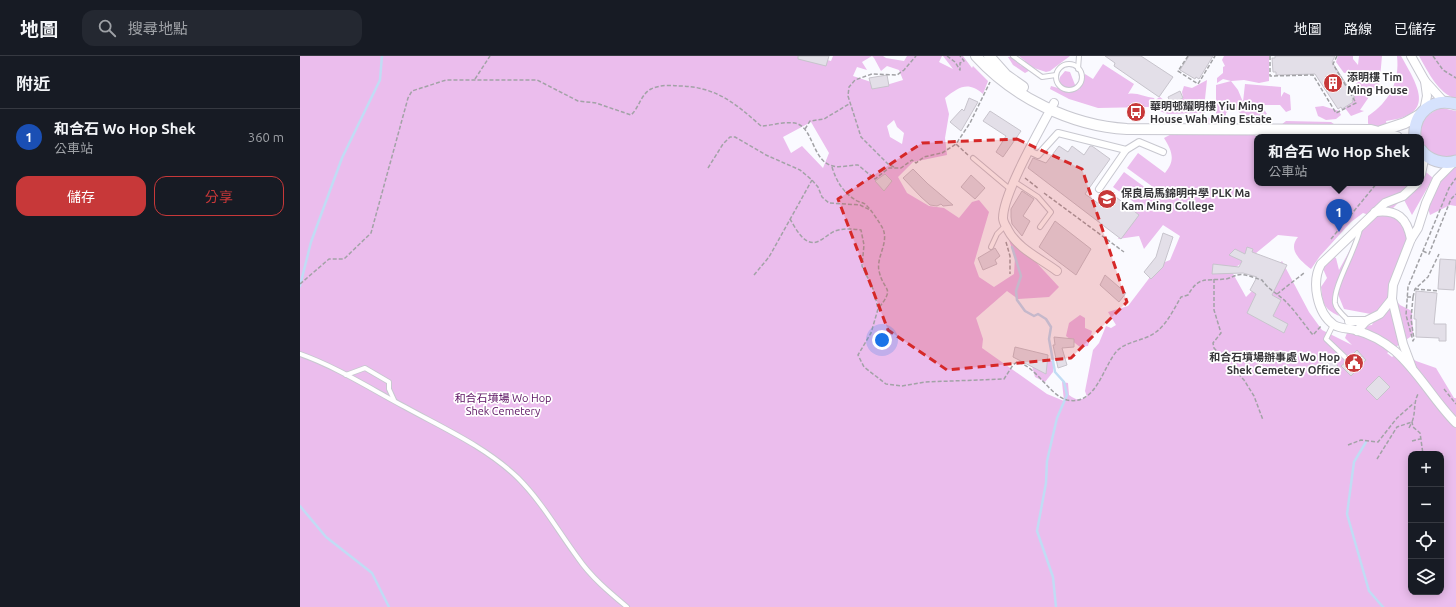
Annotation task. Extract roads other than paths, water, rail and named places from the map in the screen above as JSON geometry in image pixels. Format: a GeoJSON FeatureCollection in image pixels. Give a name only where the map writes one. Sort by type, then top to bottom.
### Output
{"type":"FeatureCollection","features":[{"type":"Feature","properties":{"kind":"main road"},"geometry":{"type":"LineString","coordinates":[[1415,134],[1416,126],[1422,112],[1434,104],[1444,102],[1456,104]]}},
{"type":"Feature","properties":{"kind":"main road"},"geometry":{"type":"LineString","coordinates":[[1424,152],[1445,163],[1454,162]]}},
{"type":"Feature","properties":{"kind":"street"},"geometry":{"type":"LineString","coordinates":[[989,56],[1016,82],[1053,106]]}},
{"type":"Feature","properties":{"kind":"street"},"geometry":{"type":"LineString","coordinates":[[1411,56],[1425,81],[1444,102]]}},
{"type":"Feature","properties":{"kind":"street"},"geometry":{"type":"LineString","coordinates":[[972,58],[1006,84],[1053,106],[1119,125],[1154,129],[1381,131],[1390,134]]}},
{"type":"Feature","properties":{"kind":"street"},"geometry":{"type":"LineString","coordinates":[[1381,131],[1405,123],[1422,112],[1427,96],[1425,81]]}},
{"type":"Feature","properties":{"kind":"street"},"geometry":{"type":"LineString","coordinates":[[1053,106],[1015,182],[1004,210],[1003,220],[1012,237],[1057,271]]}},
{"type":"Feature","properties":{"kind":"street"},"geometry":{"type":"LineString","coordinates":[[1030,151],[1038,155],[1058,133],[1126,150]]}},
{"type":"Feature","properties":{"kind":"street"},"geometry":{"type":"LineString","coordinates":[[1099,189],[1126,150],[1139,142],[1163,152]]}},
{"type":"Feature","properties":{"kind":"street"},"geometry":{"type":"LineString","coordinates":[[1412,369],[1392,299],[1393,285],[1411,239],[1418,228],[1426,203],[1437,179],[1454,162]]}},
{"type":"Feature","properties":{"kind":"street"},"geometry":{"type":"LineString","coordinates":[[1414,186],[1403,196],[1385,203],[1360,225],[1321,264],[1316,276],[1318,300],[1324,312],[1333,324],[1379,339],[1394,350],[1412,369],[1456,424]]}},
{"type":"Feature","properties":{"kind":"street"},"geometry":{"type":"LineString","coordinates":[[1375,212],[1386,211],[1399,215],[1409,227],[1411,239]]}},
{"type":"Feature","properties":{"kind":"street"},"geometry":{"type":"LineString","coordinates":[[1355,330],[1380,314],[1392,299]]}},
{"type":"Feature","properties":{"kind":"street"},"geometry":{"type":"LineString","coordinates":[[1349,321],[1366,322]]}},
{"type":"Feature","properties":{"kind":"lane"},"geometry":{"type":"LineString","coordinates":[[1013,56],[1042,77],[1056,75]]}},
{"type":"Feature","properties":{"kind":"lane"},"geometry":{"type":"LineString","coordinates":[[1078,69],[1079,56]]}},
{"type":"Feature","properties":{"kind":"lane"},"geometry":{"type":"LineString","coordinates":[[1064,65],[1073,65],[1081,74],[1080,83],[1071,90],[1066,90],[1059,86],[1056,75],[1057,71],[1064,65]]}},
{"type":"Feature","properties":{"kind":"lane"},"geometry":{"type":"LineString","coordinates":[[972,158],[1012,190]]}},
{"type":"Feature","properties":{"kind":"lane"},"geometry":{"type":"LineString","coordinates":[[1015,182],[1038,197],[1052,212],[1040,227]]}},
{"type":"Feature","properties":{"kind":"lane"},"geometry":{"type":"LineString","coordinates":[[991,247],[997,234],[1006,225]]}},
{"type":"Feature","properties":{"kind":"lane"},"geometry":{"type":"LineString","coordinates":[[1355,330],[1349,321],[1343,316],[1335,303],[1337,288],[1351,258],[1358,238],[1360,225]]}},
{"type":"Feature","properties":{"kind":"lane"},"geometry":{"type":"LineString","coordinates":[[1333,324],[1326,339],[1347,359]]}},
{"type":"Feature","properties":{"kind":"lane"},"geometry":{"type":"LineString","coordinates":[[300,354],[395,402],[471,443],[497,460],[518,478],[555,522],[578,559],[627,607]]}},
{"type":"Feature","properties":{"kind":"lane"},"geometry":{"type":"LineString","coordinates":[[346,376],[352,375],[365,368],[389,382],[389,389],[395,402]]}},
{"type":"Feature","properties":{"kind":"waterway"},"geometry":{"type":"LineString","coordinates":[[300,286],[311,242],[342,158],[380,80],[382,56]]}},
{"type":"Feature","properties":{"kind":"waterway"},"geometry":{"type":"LineString","coordinates":[[1012,247],[1021,276],[1016,291],[1017,300],[1025,311],[1034,316],[1038,314],[1046,319],[1051,327],[1049,339],[1055,372],[1064,382],[1067,395],[1057,418],[1047,461],[1046,483],[1037,531],[1053,577],[1056,607]]}},
{"type":"Feature","properties":{"kind":"waterway"},"geometry":{"type":"LineString","coordinates":[[1366,442],[1354,462],[1347,514],[1369,591],[1383,607]]}},
{"type":"Feature","properties":{"kind":"waterway"},"geometry":{"type":"LineString","coordinates":[[300,506],[326,537],[372,573],[389,607]]}},
{"type":"Feature","properties":{"kind":"place","name":"添明樓 Tim Ming House"},"geometry":{"type":"Point","coordinates":[1333,83]}},
{"type":"Feature","properties":{"kind":"place","name":"華明邨耀明樓 Yiu Ming House Wah Ming Estate"},"geometry":{"type":"Point","coordinates":[1136,112]}},
{"type":"Feature","properties":{"kind":"place","name":"保良局馬錦明中學 PLK Ma Kam Ming College"},"geometry":{"type":"Point","coordinates":[1107,199]}},
{"type":"Feature","properties":{"kind":"place","name":"和合石 Wo Hop Shek"},"geometry":{"type":"Point","coordinates":[1339,232]}},
{"type":"Feature","properties":{"kind":"place","name":"和合石墳場辦事處 Wo Hop Shek Cemetery Office"},"geometry":{"type":"Point","coordinates":[1354,363]}},
{"type":"Feature","properties":{"kind":"park label","name":"和合石墳場 Wo Hop Shek Cemetery"},"geometry":{"type":"Point","coordinates":[503,404]}}]}
